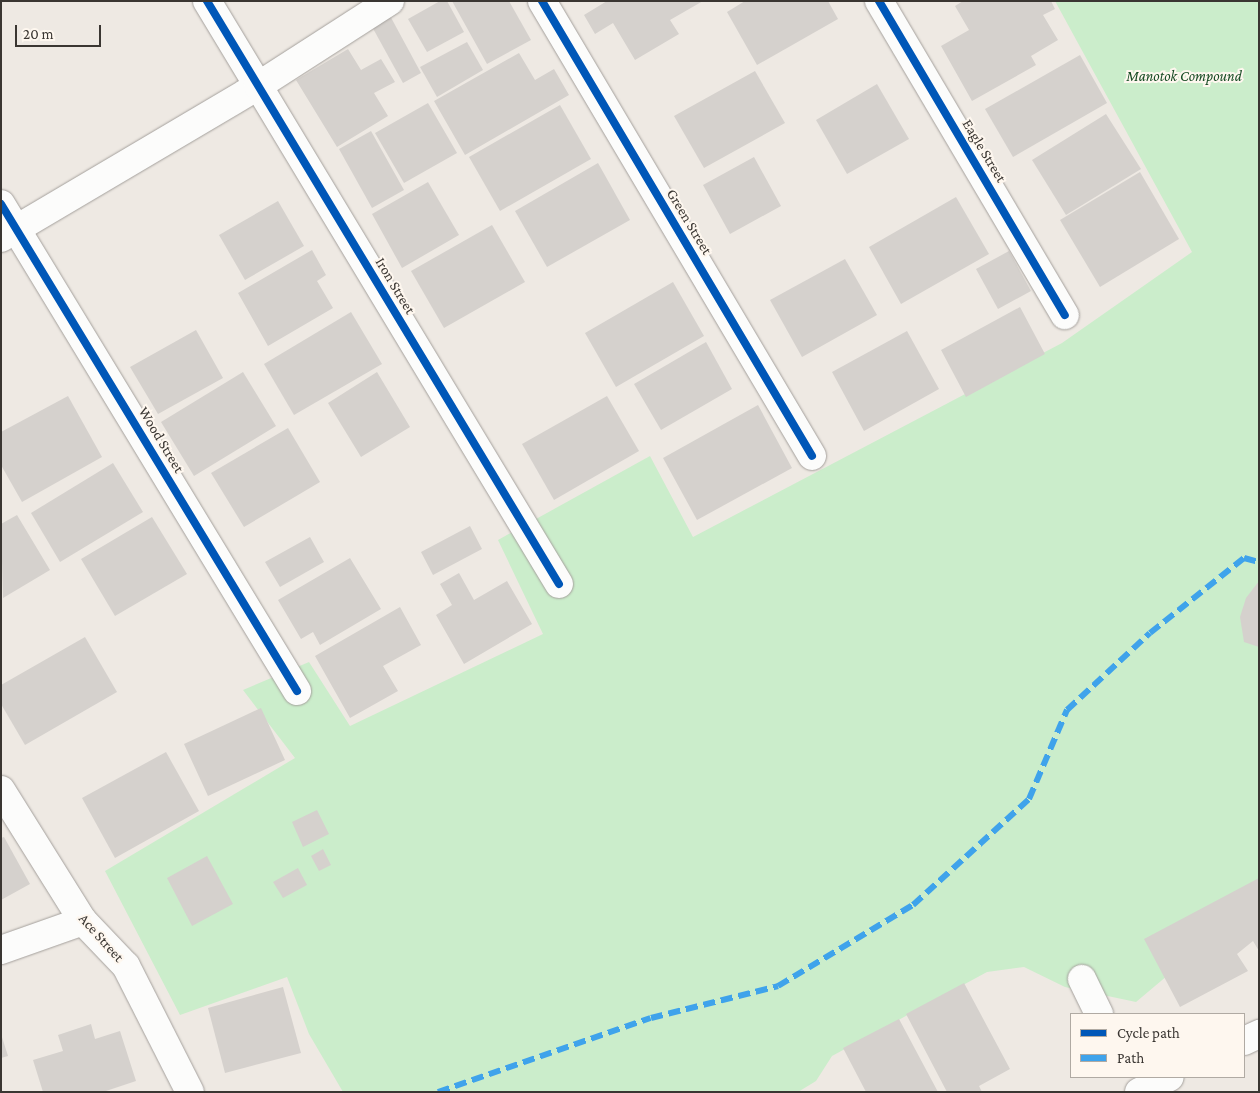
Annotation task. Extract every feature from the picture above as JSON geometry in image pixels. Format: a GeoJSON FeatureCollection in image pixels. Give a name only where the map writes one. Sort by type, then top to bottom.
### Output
{"type":"FeatureCollection","features":[{"type":"Feature","properties":{"kind":"street","name":"Iron Street"},"geometry":{"type":"LineString","coordinates":[[207,1],[559,584]]}},
{"type":"Feature","properties":{"kind":"street"},"geometry":{"type":"LineString","coordinates":[[9,234],[258,86],[390,1]]}},
{"type":"Feature","properties":{"kind":"street","name":"Green Street"},"geometry":{"type":"LineString","coordinates":[[542,1],[812,456]]}},
{"type":"Feature","properties":{"kind":"street","name":"Eagle Street"},"geometry":{"type":"LineString","coordinates":[[879,1],[1065,315]]}},
{"type":"Feature","properties":{"kind":"street","name":"Wood Street"},"geometry":{"type":"LineString","coordinates":[[1,204],[9,234],[297,691]]}},
{"type":"Feature","properties":{"kind":"street","name":"Ace Street"},"geometry":{"type":"LineString","coordinates":[[1,790],[83,921],[126,966],[190,1092]]}},
{"type":"Feature","properties":{"kind":"street"},"geometry":{"type":"LineString","coordinates":[[1,950],[83,921]]}},
{"type":"Feature","properties":{"kind":"street"},"geometry":{"type":"LineString","coordinates":[[1082,979],[1099,1013]]}},
{"type":"Feature","properties":{"kind":"street"},"geometry":{"type":"LineString","coordinates":[[1245,1041],[1259,1034]]}},
{"type":"Feature","properties":{"kind":"street"},"geometry":{"type":"LineString","coordinates":[[1131,1078],[1138,1092],[1168,1078]]}},
{"type":"Feature","properties":{"kind":"green space","name":"Manotok Compound"},"geometry":{"type":"Polygon","coordinates":[[[1055,1],[1259,1],[1259,914],[1224,928],[1136,1002],[1065,987],[1024,967],[987,972],[832,1056],[816,1081],[798,1092],[343,1092],[309,1034],[287,977],[180,1015],[105,871],[295,758],[243,690],[309,662],[350,726],[543,634],[498,540],[650,456],[693,537],[1062,343],[1192,252],[1055,1]]]}},
{"type":"Feature","properties":{"kind":"building"},"geometry":{"type":"Polygon","coordinates":[[[440,1],[447,1],[464,32],[427,52],[408,19],[440,1]]]}},
{"type":"Feature","properties":{"kind":"building"},"geometry":{"type":"Polygon","coordinates":[[[452,1],[509,1],[531,40],[487,64],[452,1]]]}},
{"type":"Feature","properties":{"kind":"building"},"geometry":{"type":"Polygon","coordinates":[[[607,1],[703,1],[670,20],[679,34],[635,60],[613,23],[595,34],[584,15],[607,1]]]}},
{"type":"Feature","properties":{"kind":"building"},"geometry":{"type":"Polygon","coordinates":[[[745,1],[828,1],[838,19],[757,65],[727,12],[745,1]]]}},
{"type":"Feature","properties":{"kind":"building"},"geometry":{"type":"Polygon","coordinates":[[[963,1],[1051,1],[1055,9],[1043,15],[1058,40],[1031,56],[1036,65],[972,101],[941,46],[969,30],[955,6],[963,1]]]}},
{"type":"Feature","properties":{"kind":"building"},"geometry":{"type":"Polygon","coordinates":[[[388,12],[421,73],[403,83],[370,23],[388,12]]]}},
{"type":"Feature","properties":{"kind":"building"},"geometry":{"type":"Polygon","coordinates":[[[467,42],[483,70],[437,97],[420,67],[467,42]]]}},
{"type":"Feature","properties":{"kind":"building"},"geometry":{"type":"Polygon","coordinates":[[[348,49],[361,70],[381,59],[395,82],[374,93],[388,116],[337,147],[296,80],[348,49]]]}},
{"type":"Feature","properties":{"kind":"building"},"geometry":{"type":"Polygon","coordinates":[[[519,53],[535,80],[554,69],[569,95],[465,155],[434,101],[519,53]]]}},
{"type":"Feature","properties":{"kind":"building"},"geometry":{"type":"Polygon","coordinates":[[[1080,55],[1107,103],[1013,157],[985,109],[1080,55]]]}},
{"type":"Feature","properties":{"kind":"building"},"geometry":{"type":"Polygon","coordinates":[[[755,71],[785,123],[704,168],[674,116],[755,71]]]}},
{"type":"Feature","properties":{"kind":"building"},"geometry":{"type":"Polygon","coordinates":[[[877,84],[909,139],[847,174],[816,120],[877,84]]]}},
{"type":"Feature","properties":{"kind":"building"},"geometry":{"type":"Polygon","coordinates":[[[428,103],[457,153],[404,183],[375,133],[428,103]]]}},
{"type":"Feature","properties":{"kind":"building"},"geometry":{"type":"Polygon","coordinates":[[[560,105],[591,159],[500,211],[469,157],[560,105]]]}},
{"type":"Feature","properties":{"kind":"building"},"geometry":{"type":"Polygon","coordinates":[[[1106,114],[1141,169],[1066,215],[1032,160],[1106,114]]]}},
{"type":"Feature","properties":{"kind":"building"},"geometry":{"type":"Polygon","coordinates":[[[371,131],[404,190],[372,208],[339,149],[371,131]]]}},
{"type":"Feature","properties":{"kind":"building"},"geometry":{"type":"Polygon","coordinates":[[[754,157],[781,206],[730,234],[703,185],[754,157]]]}},
{"type":"Feature","properties":{"kind":"building"},"geometry":{"type":"Polygon","coordinates":[[[598,163],[630,220],[547,267],[515,211],[598,163]]]}},
{"type":"Feature","properties":{"kind":"building"},"geometry":{"type":"Polygon","coordinates":[[[1140,172],[1179,239],[1100,287],[1060,220],[1140,172]]]}},
{"type":"Feature","properties":{"kind":"building"},"geometry":{"type":"Polygon","coordinates":[[[428,182],[459,235],[402,268],[372,214],[428,182]]]}},
{"type":"Feature","properties":{"kind":"building"},"geometry":{"type":"Polygon","coordinates":[[[956,197],[989,254],[901,304],[869,247],[956,197]]]}},
{"type":"Feature","properties":{"kind":"building"},"geometry":{"type":"Polygon","coordinates":[[[278,201],[304,246],[245,280],[219,235],[278,201]]]}},
{"type":"Feature","properties":{"kind":"building"},"geometry":{"type":"Polygon","coordinates":[[[492,225],[525,282],[444,328],[411,271],[492,225]]]}},
{"type":"Feature","properties":{"kind":"building"},"geometry":{"type":"Polygon","coordinates":[[[312,250],[326,275],[317,281],[333,308],[268,346],[238,293],[312,250]]]}},
{"type":"Feature","properties":{"kind":"building"},"geometry":{"type":"Polygon","coordinates":[[[1009,251],[1031,291],[998,309],[976,269],[1009,251]]]}},
{"type":"Feature","properties":{"kind":"building"},"geometry":{"type":"Polygon","coordinates":[[[845,259],[877,315],[802,357],[770,300],[845,259]]]}},
{"type":"Feature","properties":{"kind":"building"},"geometry":{"type":"Polygon","coordinates":[[[673,282],[704,336],[616,387],[585,333],[673,282]]]}},
{"type":"Feature","properties":{"kind":"building"},"geometry":{"type":"Polygon","coordinates":[[[1020,307],[1045,354],[966,397],[941,350],[1020,307]]]}},
{"type":"Feature","properties":{"kind":"building"},"geometry":{"type":"Polygon","coordinates":[[[351,312],[382,364],[294,415],[264,364],[351,312]]]}},
{"type":"Feature","properties":{"kind":"building"},"geometry":{"type":"Polygon","coordinates":[[[196,330],[223,378],[158,414],[130,367],[196,330]]]}},
{"type":"Feature","properties":{"kind":"building"},"geometry":{"type":"Polygon","coordinates":[[[907,331],[939,389],[864,431],[832,372],[907,331]]]}},
{"type":"Feature","properties":{"kind":"building"},"geometry":{"type":"Polygon","coordinates":[[[706,342],[732,389],[661,430],[634,384],[706,342]]]}},
{"type":"Feature","properties":{"kind":"building"},"geometry":{"type":"Polygon","coordinates":[[[243,372],[276,426],[194,476],[161,422],[243,372]]]}},
{"type":"Feature","properties":{"kind":"building"},"geometry":{"type":"Polygon","coordinates":[[[377,372],[410,427],[361,457],[328,403],[377,372]]]}},
{"type":"Feature","properties":{"kind":"building"},"geometry":{"type":"Polygon","coordinates":[[[68,396],[102,457],[22,502],[1,465],[1,432],[68,396]]]}},
{"type":"Feature","properties":{"kind":"building"},"geometry":{"type":"Polygon","coordinates":[[[607,396],[639,451],[554,500],[522,444],[607,396]]]}},
{"type":"Feature","properties":{"kind":"building"},"geometry":{"type":"Polygon","coordinates":[[[758,405],[792,468],[697,520],[663,458],[758,405]]]}},
{"type":"Feature","properties":{"kind":"building"},"geometry":{"type":"Polygon","coordinates":[[[288,428],[320,482],[244,527],[211,473],[288,428]]]}},
{"type":"Feature","properties":{"kind":"building"},"geometry":{"type":"Polygon","coordinates":[[[113,463],[143,512],[60,562],[31,513],[113,463]]]}},
{"type":"Feature","properties":{"kind":"building"},"geometry":{"type":"Polygon","coordinates":[[[17,515],[50,570],[3,598],[1,524],[17,515]]]}},
{"type":"Feature","properties":{"kind":"building"},"geometry":{"type":"Polygon","coordinates":[[[152,517],[187,574],[115,616],[81,559],[152,517]]]}},
{"type":"Feature","properties":{"kind":"building"},"geometry":{"type":"Polygon","coordinates":[[[470,526],[482,549],[433,575],[421,552],[470,526]]]}},
{"type":"Feature","properties":{"kind":"building"},"geometry":{"type":"Polygon","coordinates":[[[310,537],[324,562],[280,587],[265,562],[310,537]]]}},
{"type":"Feature","properties":{"kind":"building"},"geometry":{"type":"Polygon","coordinates":[[[350,558],[381,609],[320,645],[313,632],[301,639],[278,600],[350,558]]]}},
{"type":"Feature","properties":{"kind":"building"},"geometry":{"type":"Polygon","coordinates":[[[459,573],[474,600],[507,581],[532,624],[464,664],[436,615],[452,605],[440,584],[459,573]]]}},
{"type":"Feature","properties":{"kind":"building"},"geometry":{"type":"Polygon","coordinates":[[[1259,581],[1259,647],[1244,642],[1240,617],[1246,598],[1259,581]]]}},
{"type":"Feature","properties":{"kind":"building"},"geometry":{"type":"Polygon","coordinates":[[[400,607],[421,645],[383,666],[398,691],[350,718],[315,656],[400,607]]]}},
{"type":"Feature","properties":{"kind":"building"},"geometry":{"type":"Polygon","coordinates":[[[85,637],[117,692],[25,745],[1,704],[1,685],[85,637]]]}},
{"type":"Feature","properties":{"kind":"building"},"geometry":{"type":"Polygon","coordinates":[[[261,708],[285,760],[208,796],[184,744],[261,708]]]}},
{"type":"Feature","properties":{"kind":"building"},"geometry":{"type":"Polygon","coordinates":[[[166,752],[199,811],[115,858],[82,798],[166,752]]]}},
{"type":"Feature","properties":{"kind":"building"},"geometry":{"type":"Polygon","coordinates":[[[317,810],[329,834],[303,847],[292,822],[317,810]]]}},
{"type":"Feature","properties":{"kind":"building"},"geometry":{"type":"Polygon","coordinates":[[[4,837],[30,884],[1,900],[1,838],[4,837]]]}},
{"type":"Feature","properties":{"kind":"building"},"geometry":{"type":"Polygon","coordinates":[[[323,849],[331,865],[319,871],[311,856],[323,849]]]}},
{"type":"Feature","properties":{"kind":"building"},"geometry":{"type":"Polygon","coordinates":[[[207,856],[233,904],[192,926],[167,878],[207,856]]]}},
{"type":"Feature","properties":{"kind":"building"},"geometry":{"type":"Polygon","coordinates":[[[298,868],[307,885],[283,898],[273,882],[298,868]]]}},
{"type":"Feature","properties":{"kind":"building"},"geometry":{"type":"Polygon","coordinates":[[[1259,878],[1259,951],[1253,941],[1237,954],[1248,971],[1180,1007],[1144,939],[1259,878]]]}},
{"type":"Feature","properties":{"kind":"building"},"geometry":{"type":"Polygon","coordinates":[[[964,983],[1010,1069],[979,1086],[982,1092],[947,1092],[906,1014],[964,983]]]}},
{"type":"Feature","properties":{"kind":"building"},"geometry":{"type":"Polygon","coordinates":[[[283,987],[301,1053],[225,1073],[208,1008],[283,987]]]}},
{"type":"Feature","properties":{"kind":"building"},"geometry":{"type":"Polygon","coordinates":[[[899,1019],[938,1092],[866,1092],[843,1048],[899,1019]]]}},
{"type":"Feature","properties":{"kind":"building"},"geometry":{"type":"Polygon","coordinates":[[[91,1024],[95,1039],[120,1031],[136,1081],[103,1092],[43,1092],[33,1060],[63,1051],[58,1035],[91,1024]]]}},
{"type":"Feature","properties":{"kind":"building"},"geometry":{"type":"Polygon","coordinates":[[[1,1034],[8,1056],[1,1058],[1,1034]]]}},
{"type":"Feature","properties":{"kind":"marked path"},"geometry":{"type":"LineString","coordinates":[[438,1092],[651,1018],[778,986],[913,905],[1029,799],[1067,710],[1150,633],[1244,558],[1259,562]]}},
{"type":"Feature","properties":{"kind":"cycle path"},"geometry":{"type":"LineString","coordinates":[[207,1],[559,584]]}},
{"type":"Feature","properties":{"kind":"cycle path"},"geometry":{"type":"LineString","coordinates":[[542,1],[812,456]]}},
{"type":"Feature","properties":{"kind":"cycle path"},"geometry":{"type":"LineString","coordinates":[[879,1],[1065,315]]}},
{"type":"Feature","properties":{"kind":"cycle path"},"geometry":{"type":"LineString","coordinates":[[1,204],[297,691]]}}]}
